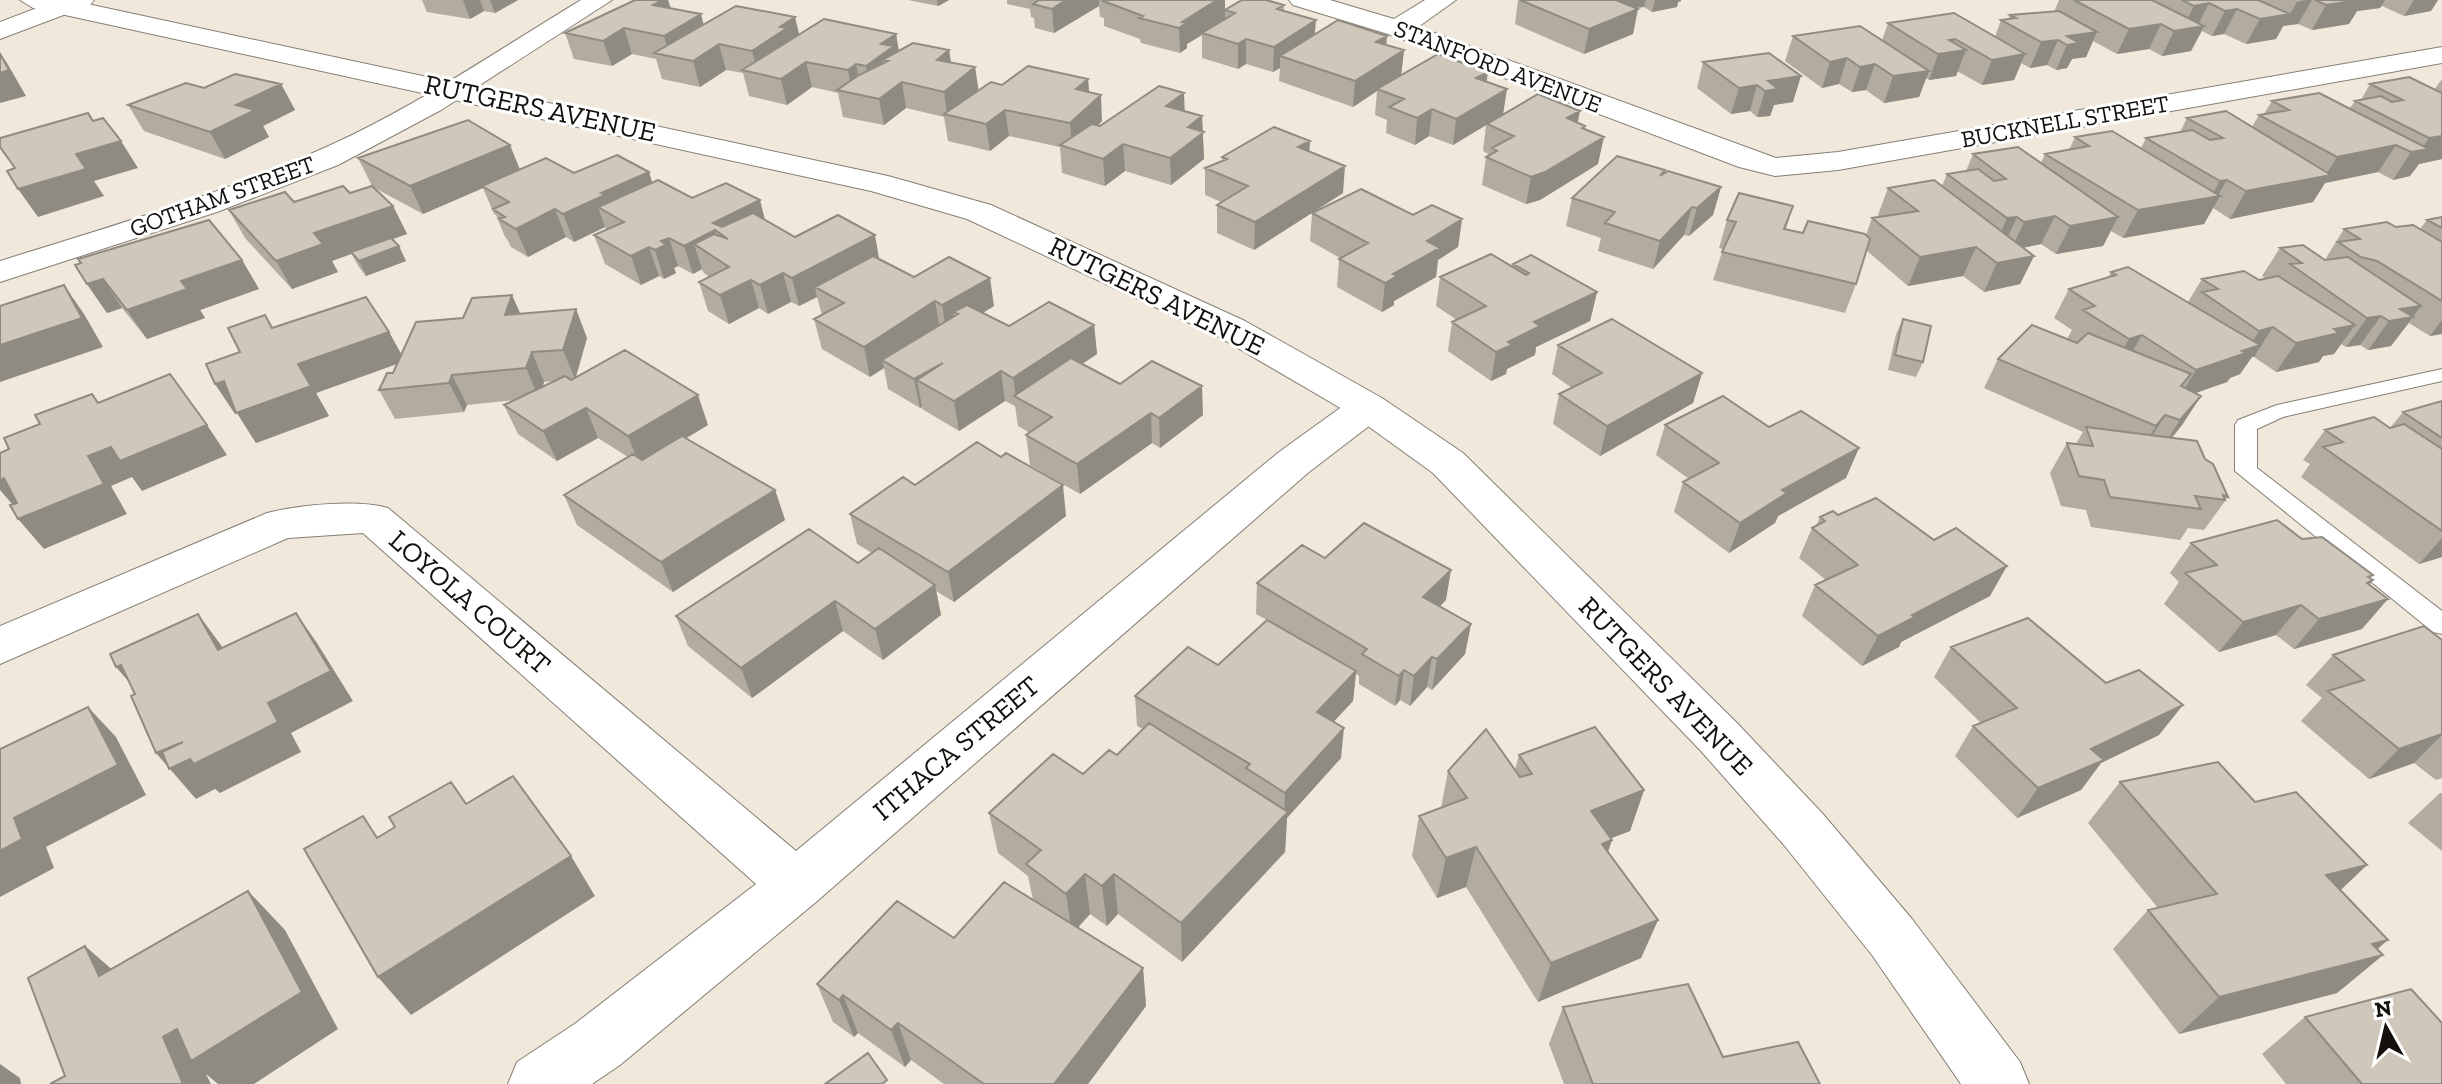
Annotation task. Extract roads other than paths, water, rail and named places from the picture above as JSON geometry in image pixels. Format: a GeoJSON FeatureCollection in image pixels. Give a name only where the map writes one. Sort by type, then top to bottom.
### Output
{"type":"FeatureCollection","features":[{"type":"Feature","properties":{"kind":"street","name":"RUTGERS AVENUE"},"geometry":{"type":"LineString","coordinates":[[33,0],[73,4],[869,181],[979,212],[1232,329],[1368,407],[1448,463],[1719,737],[1803,829],[1892,937],[1998,1084]]}},
{"type":"Feature","properties":{"kind":"street","name":"GOTHAM STREET"},"geometry":{"type":"LineString","coordinates":[[0,272],[250,190],[330,157],[452,89],[599,0]]}},
{"type":"Feature","properties":{"kind":"street","name":"STANFORD AVENUE"},"geometry":{"type":"LineString","coordinates":[[1302,0],[1397,28],[1691,139]]}},
{"type":"Feature","properties":{"kind":"street"},"geometry":{"type":"LineString","coordinates":[[1397,28],[1443,0]]}},
{"type":"Feature","properties":{"kind":"street"},"geometry":{"type":"LineString","coordinates":[[0,31],[73,4]]}},
{"type":"Feature","properties":{"kind":"street","name":"BUCKNELL STREET"},"geometry":{"type":"LineString","coordinates":[[1691,139],[1775,167],[1838,161],[2442,55]]}},
{"type":"Feature","properties":{"kind":"street","name":"ITHACA STREET"},"geometry":{"type":"LineString","coordinates":[[539,1084],[598,1044],[796,885],[1294,462],[1368,407]]}},
{"type":"Feature","properties":{"kind":"street","name":"LOYOLA COURT"},"geometry":{"type":"LineString","coordinates":[[0,646],[282,524],[373,518],[796,885]]}},
{"type":"Feature","properties":{"kind":"lane"},"geometry":{"type":"LineString","coordinates":[[2442,375],[2277,412],[2246,425],[2246,471],[2442,625]]}}]}
